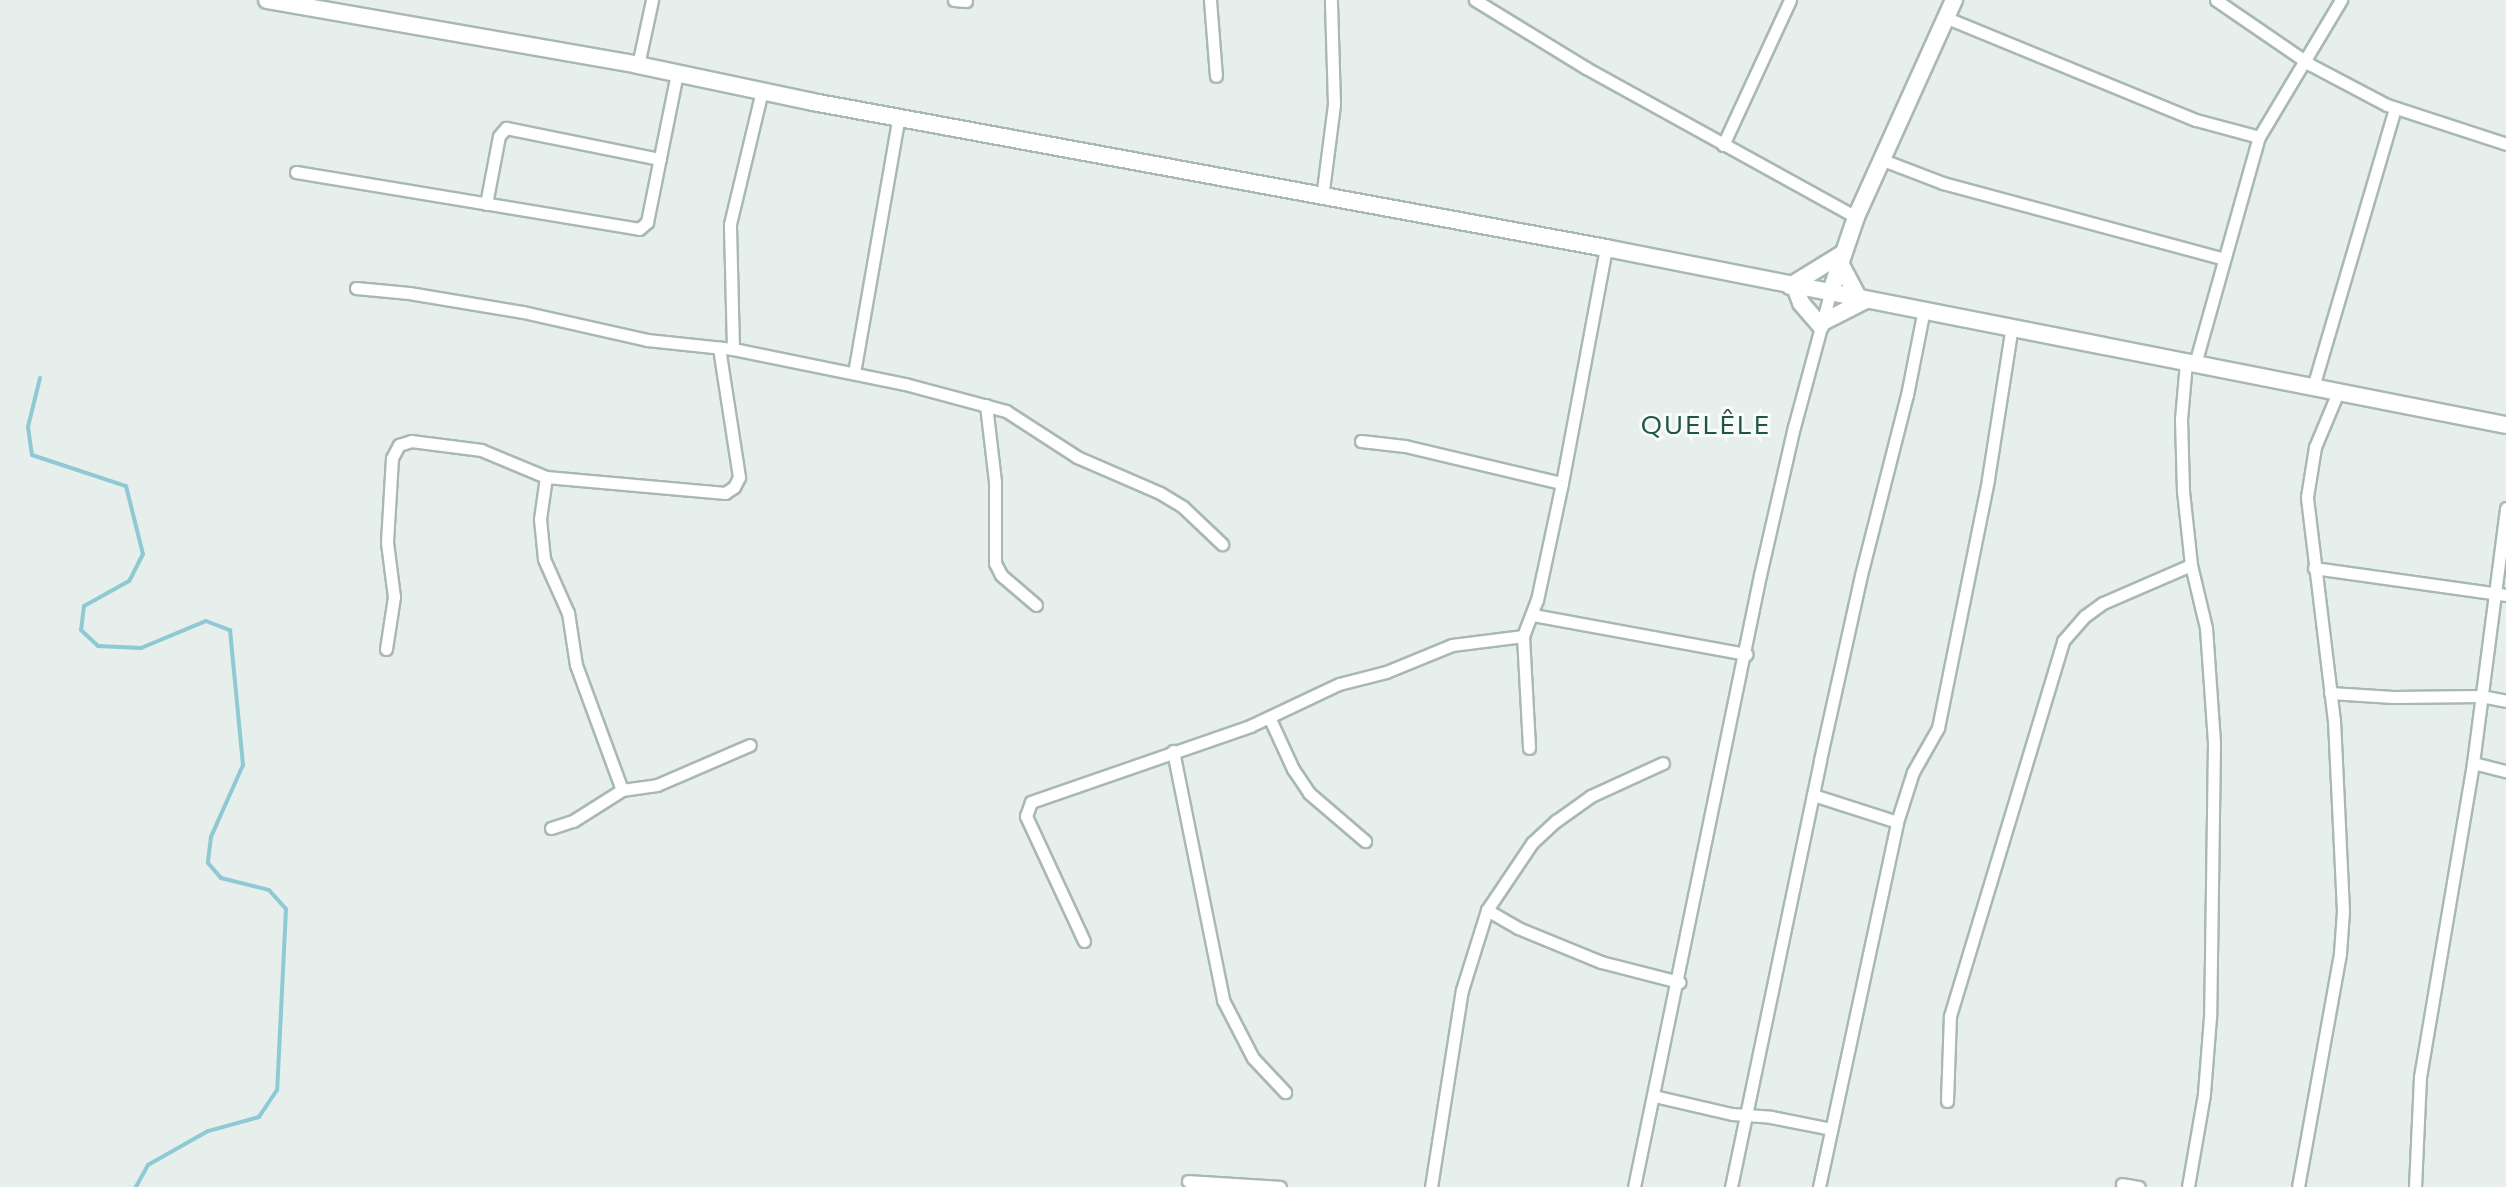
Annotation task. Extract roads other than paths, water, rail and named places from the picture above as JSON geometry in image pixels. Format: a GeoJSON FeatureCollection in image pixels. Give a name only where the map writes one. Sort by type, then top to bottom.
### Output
{"type":"FeatureCollection","features":[{"type":"Feature","properties":{"kind":"main road"},"geometry":{"type":"LineString","coordinates":[[267,0],[638,65],[1322,198],[1606,248],[2506,425]]}},
{"type":"Feature","properties":{"kind":"main road"},"geometry":{"type":"LineString","coordinates":[[1830,294],[1856,217],[1954,0]]}},
{"type":"Feature","properties":{"kind":"main road"},"geometry":{"type":"LineString","coordinates":[[1792,286],[1841,258]]}},
{"type":"Feature","properties":{"kind":"main road"},"geometry":{"type":"LineString","coordinates":[[1841,258],[1863,299]]}},
{"type":"Feature","properties":{"kind":"main road"},"geometry":{"type":"LineString","coordinates":[[1792,286],[1806,311],[1822,324],[1863,299]]}},
{"type":"Feature","properties":{"kind":"street"},"geometry":{"type":"LineString","coordinates":[[638,65],[652,0]]}},
{"type":"Feature","properties":{"kind":"street"},"geometry":{"type":"LineString","coordinates":[[1210,0],[1216,76]]}},
{"type":"Feature","properties":{"kind":"street"},"geometry":{"type":"LineString","coordinates":[[1322,198],[1334,104],[1331,0]]}},
{"type":"Feature","properties":{"kind":"street"},"geometry":{"type":"LineString","coordinates":[[1475,0],[1723,145],[1856,217]]}},
{"type":"Feature","properties":{"kind":"street"},"geometry":{"type":"LineString","coordinates":[[2216,0],[2302,59],[2395,108],[2506,144]]}},
{"type":"Feature","properties":{"kind":"street"},"geometry":{"type":"LineString","coordinates":[[2188,1187],[2204,1094],[2210,1017],[2214,743],[2206,628],[2191,565],[2181,445],[2190,363],[2259,137],[2302,59],[2341,0]]}},
{"type":"Feature","properties":{"kind":"street"},"geometry":{"type":"LineString","coordinates":[[1723,145],[1786,2]]}},
{"type":"Feature","properties":{"kind":"street"},"geometry":{"type":"LineString","coordinates":[[1947,18],[2196,120],[2259,137]]}},
{"type":"Feature","properties":{"kind":"street"},"geometry":{"type":"LineString","coordinates":[[296,172],[639,229],[647,222],[677,73]]}},
{"type":"Feature","properties":{"kind":"street"},"geometry":{"type":"LineString","coordinates":[[733,349],[730,224],[762,91]]}},
{"type":"Feature","properties":{"kind":"street"},"geometry":{"type":"LineString","coordinates":[[2313,387],[2395,108]]}},
{"type":"Feature","properties":{"kind":"street"},"geometry":{"type":"LineString","coordinates":[[854,373],[899,115]]}},
{"type":"Feature","properties":{"kind":"street"},"geometry":{"type":"LineString","coordinates":[[486,204],[499,136],[506,128],[660,159]]}},
{"type":"Feature","properties":{"kind":"street"},"geometry":{"type":"LineString","coordinates":[[1883,160],[1984,195],[2224,259]]}},
{"type":"Feature","properties":{"kind":"street"},"geometry":{"type":"LineString","coordinates":[[1529,748],[1523,636],[1533,615],[1562,483],[1606,248]]}},
{"type":"Feature","properties":{"kind":"street"},"geometry":{"type":"LineString","coordinates":[[356,288],[409,293],[538,315],[647,340],[733,349],[854,373],[986,405],[1023,419],[1077,457],[1160,493],[1183,507],[1222,544]]}},
{"type":"Feature","properties":{"kind":"street"},"geometry":{"type":"LineString","coordinates":[[1634,1187],[1787,456],[1830,294]]}},
{"type":"Feature","properties":{"kind":"street"},"geometry":{"type":"LineString","coordinates":[[1731,1187],[1861,575],[1907,395],[1924,309]]}},
{"type":"Feature","properties":{"kind":"street"},"geometry":{"type":"LineString","coordinates":[[1819,1187],[1897,822],[1913,772],[1938,728],[1988,479],[2012,326]]}},
{"type":"Feature","properties":{"kind":"street"},"geometry":{"type":"LineString","coordinates":[[386,649],[394,597],[387,542],[392,458],[399,445],[411,441],[481,450],[546,477],[725,493],[734,487],[739,477],[719,348]]}},
{"type":"Feature","properties":{"kind":"street"},"geometry":{"type":"LineString","coordinates":[[2298,1187],[2340,953],[2343,911],[2344,873],[2330,693],[2314,568],[2307,480],[2318,440],[2338,392]]}},
{"type":"Feature","properties":{"kind":"street"},"geometry":{"type":"LineString","coordinates":[[986,405],[995,482],[995,563],[1001,575],[1036,605]]}},
{"type":"Feature","properties":{"kind":"street"},"geometry":{"type":"LineString","coordinates":[[1361,441],[1405,446],[1562,483]]}},
{"type":"Feature","properties":{"kind":"street"},"geometry":{"type":"LineString","coordinates":[[546,477],[540,529],[544,559],[568,613],[576,665],[622,790]]}},
{"type":"Feature","properties":{"kind":"street"},"geometry":{"type":"LineString","coordinates":[[2415,1187],[2420,1077],[2500,594],[2506,508]]}},
{"type":"Feature","properties":{"kind":"street"},"geometry":{"type":"LineString","coordinates":[[1947,1101],[1950,1016],[2063,641],[2085,616],[2103,603],[2191,565]]}},
{"type":"Feature","properties":{"kind":"street"},"geometry":{"type":"LineString","coordinates":[[2314,568],[2500,594]]}},
{"type":"Feature","properties":{"kind":"street"},"geometry":{"type":"LineString","coordinates":[[1533,615],[1746,654]]}},
{"type":"Feature","properties":{"kind":"street"},"geometry":{"type":"LineString","coordinates":[[1084,941],[1026,816],[1027,805],[1077,783],[1270,719],[1339,684],[1386,672],[1452,645],[1523,636]]}},
{"type":"Feature","properties":{"kind":"street"},"geometry":{"type":"LineString","coordinates":[[2330,693],[2393,697],[2481,696],[2506,701]]}},
{"type":"Feature","properties":{"kind":"street"},"geometry":{"type":"LineString","coordinates":[[1270,719],[1293,769],[1309,793],[1365,841]]}},
{"type":"Feature","properties":{"kind":"street"},"geometry":{"type":"LineString","coordinates":[[551,828],[573,821],[622,790],[657,785],[750,745]]}},
{"type":"Feature","properties":{"kind":"street"},"geometry":{"type":"LineString","coordinates":[[1173,751],[1223,1000],[1253,1058],[1285,1092]]}},
{"type":"Feature","properties":{"kind":"street"},"geometry":{"type":"LineString","coordinates":[[1431,1187],[1462,990],[1487,910],[1532,843],[1556,821],[1591,796],[1663,763]]}},
{"type":"Feature","properties":{"kind":"street"},"geometry":{"type":"LineString","coordinates":[[2473,763],[2506,771]]}},
{"type":"Feature","properties":{"kind":"street"},"geometry":{"type":"LineString","coordinates":[[1813,795],[1897,822]]}},
{"type":"Feature","properties":{"kind":"street"},"geometry":{"type":"LineString","coordinates":[[1487,910],[1544,940],[1601,962],[1679,982]]}},
{"type":"Feature","properties":{"kind":"street"},"geometry":{"type":"LineString","coordinates":[[1654,1096],[1831,1129]]}},
{"type":"Feature","properties":{"kind":"street"},"geometry":{"type":"LineString","coordinates":[[1188,1181],[1280,1187]]}},
{"type":"Feature","properties":{"kind":"street"},"geometry":{"type":"LineString","coordinates":[[2122,1184],[2139,1187]]}},
{"type":"Feature","properties":{"kind":"waterway"},"geometry":{"type":"LineString","coordinates":[[40,378],[28,427],[32,455],[126,486],[143,554],[129,581],[84,606],[81,630],[98,646],[141,648],[206,621],[230,630],[243,765],[211,837],[208,863],[221,878],[269,890],[286,909],[277,1090],[259,1117],[208,1131],[148,1165],[136,1187]]}},
{"type":"Feature","properties":{"kind":"district","name":"QUELÊLE"},"geometry":{"type":"Point","coordinates":[1706,424]}}]}
